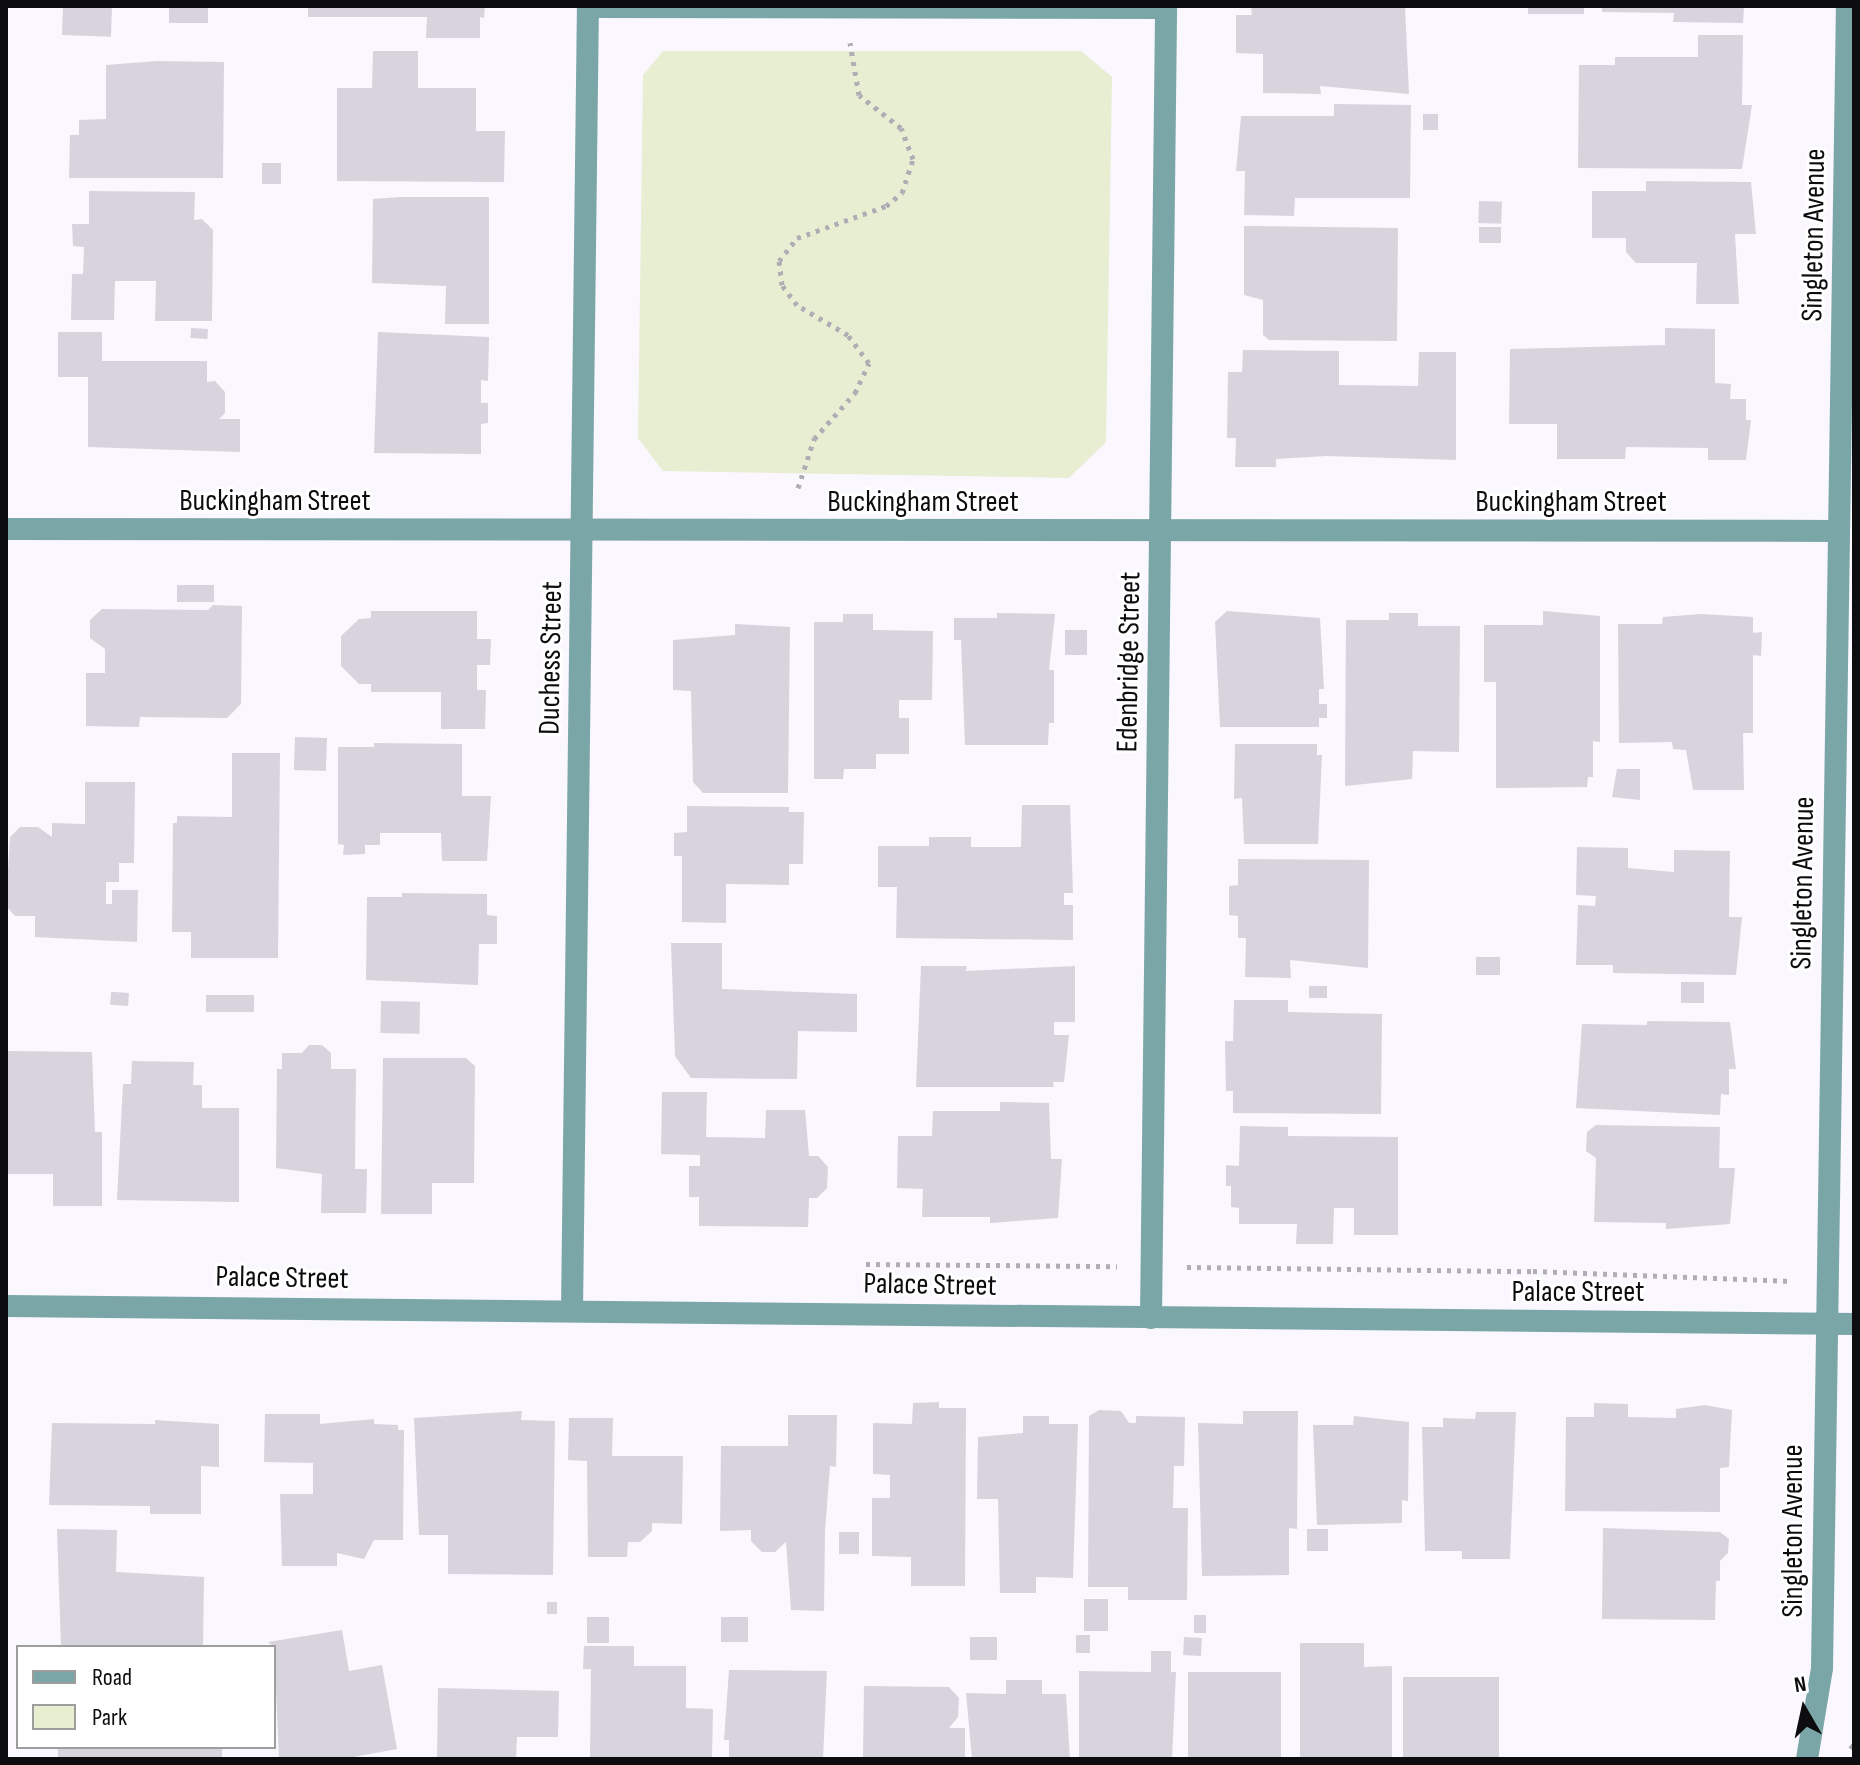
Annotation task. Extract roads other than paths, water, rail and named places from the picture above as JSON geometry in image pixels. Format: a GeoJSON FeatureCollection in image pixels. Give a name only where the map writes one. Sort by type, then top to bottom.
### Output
{"type":"FeatureCollection","features":[{"type":"Feature","properties":{"kind":"street"},"geometry":{"type":"LineString","coordinates":[[588,6],[1166,7]]}},
{"type":"Feature","properties":{"kind":"street","name":"Duchess Street"},"geometry":{"type":"LineString","coordinates":[[572,1311],[588,6]]}},
{"type":"Feature","properties":{"kind":"street","name":"Singleton Avenue"},"geometry":{"type":"LineString","coordinates":[[1807,1759],[1822,1668],[1824,1323],[1847,6]]}},
{"type":"Feature","properties":{"kind":"street","name":"Edenbridge Street"},"geometry":{"type":"LineString","coordinates":[[1151,1318],[1166,7]]}},
{"type":"Feature","properties":{"kind":"street","name":"Buckingham Street"},"geometry":{"type":"LineString","coordinates":[[6,529],[582,533],[1839,531]]}},
{"type":"Feature","properties":{"kind":"street","name":"Palace Street"},"geometry":{"type":"LineString","coordinates":[[6,1306],[1854,1324]]}}]}
